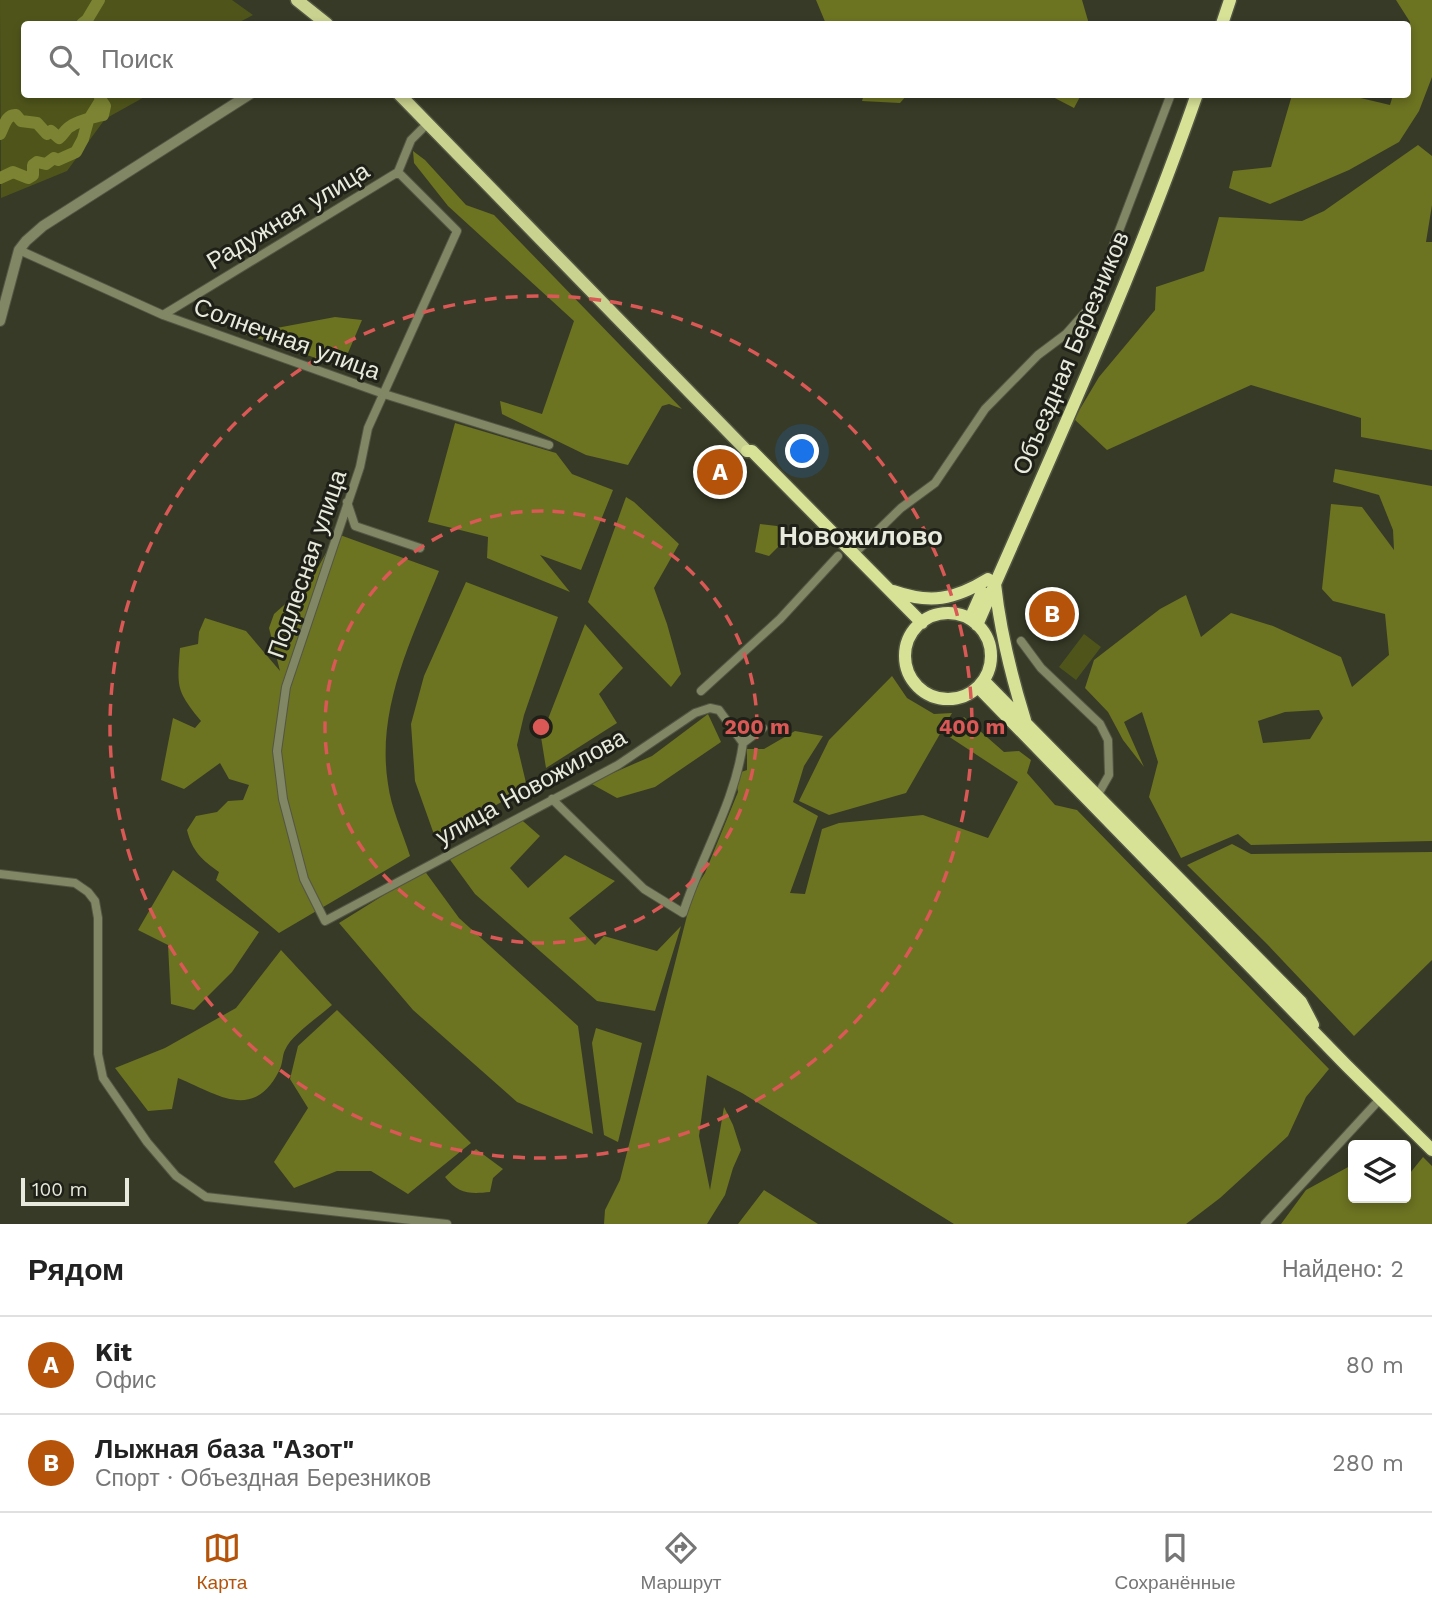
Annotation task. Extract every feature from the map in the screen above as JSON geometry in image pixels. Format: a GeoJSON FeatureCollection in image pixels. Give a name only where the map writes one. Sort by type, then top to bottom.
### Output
{"type":"FeatureCollection","features":[{"type":"Feature","properties":{"kind":"highway"},"geometry":{"type":"LineString","coordinates":[[1217,21],[1224,0]]}},
{"type":"Feature","properties":{"kind":"highway"},"geometry":{"type":"LineString","coordinates":[[1223,21],[1230,0]]}},
{"type":"Feature","properties":{"kind":"highway","name":"Объездная Березников"},"geometry":{"type":"LineString","coordinates":[[973,622],[1092,349],[1189,98]]}},
{"type":"Feature","properties":{"kind":"highway","name":"Объездная Березников"},"geometry":{"type":"LineString","coordinates":[[991,581],[1102,339],[1174,160],[1196,98]]}},
{"type":"Feature","properties":{"kind":"highway"},"geometry":{"type":"LineString","coordinates":[[747,451],[752,451],[889,589],[920,625]]}},
{"type":"Feature","properties":{"kind":"highway"},"geometry":{"type":"LineString","coordinates":[[747,451],[920,625]]}},
{"type":"Feature","properties":{"kind":"highway"},"geometry":{"type":"LineString","coordinates":[[889,589],[917,599],[944,599],[991,581],[1011,675],[1026,723]]}},
{"type":"Feature","properties":{"kind":"highway"},"geometry":{"type":"LineString","coordinates":[[942,614],[956,614],[973,622],[988,640],[991,654],[989,668],[981,684],[961,697],[947,699],[933,696],[916,684],[909,673],[906,659],[909,638],[920,625],[942,614]]}},
{"type":"Feature","properties":{"kind":"highway"},"geometry":{"type":"LineString","coordinates":[[981,684],[1026,723],[1301,1002],[1319,1038]]}},
{"type":"Feature","properties":{"kind":"highway"},"geometry":{"type":"LineString","coordinates":[[981,684],[1319,1038],[1432,1150]]}},
{"type":"Feature","properties":{"kind":"main road"},"geometry":{"type":"LineString","coordinates":[[297,0],[323,21]]}},
{"type":"Feature","properties":{"kind":"main road"},"geometry":{"type":"LineString","coordinates":[[403,98],[747,451]]}},
{"type":"Feature","properties":{"kind":"street"},"geometry":{"type":"LineString","coordinates":[[0,321],[19,250],[26,241],[43,226],[244,98]]}},
{"type":"Feature","properties":{"kind":"street"},"geometry":{"type":"LineString","coordinates":[[857,551],[901,508],[935,483],[985,409],[1038,355],[1066,334],[1090,307],[1169,98]]}},
{"type":"Feature","properties":{"kind":"street"},"geometry":{"type":"LineString","coordinates":[[398,172],[411,140],[428,123]]}},
{"type":"Feature","properties":{"kind":"street","name":"Подлесная улица"},"geometry":{"type":"LineString","coordinates":[[325,922],[304,879],[283,799],[277,751],[286,687],[360,467],[368,428],[457,231],[398,172]]}},
{"type":"Feature","properties":{"kind":"street","name":"Радужная улица"},"geometry":{"type":"LineString","coordinates":[[163,315],[398,172]]}},
{"type":"Feature","properties":{"kind":"street","name":"Солнечная улица"},"geometry":{"type":"LineString","coordinates":[[19,250],[163,315],[384,394],[549,445]]}},
{"type":"Feature","properties":{"kind":"street"},"geometry":{"type":"LineString","coordinates":[[347,502],[355,526],[420,548]]}},
{"type":"Feature","properties":{"kind":"street"},"geometry":{"type":"LineString","coordinates":[[701,691],[780,619],[838,556]]}},
{"type":"Feature","properties":{"kind":"street"},"geometry":{"type":"LineString","coordinates":[[1021,641],[1041,668],[1100,724],[1108,740],[1109,775],[1097,796]]}},
{"type":"Feature","properties":{"kind":"street","name":"улица Новожилова"},"geometry":{"type":"LineString","coordinates":[[325,922],[618,765],[695,713],[710,708],[719,710],[743,743]]}},
{"type":"Feature","properties":{"kind":"street"},"geometry":{"type":"LineString","coordinates":[[552,799],[644,889],[683,913],[713,843],[741,760],[743,743],[763,728]]}},
{"type":"Feature","properties":{"kind":"street"},"geometry":{"type":"LineString","coordinates":[[0,874],[75,883],[95,901],[98,918],[98,1054],[103,1078],[147,1142],[176,1176],[206,1197],[447,1224]]}},
{"type":"Feature","properties":{"kind":"street"},"geometry":{"type":"LineString","coordinates":[[1265,1224],[1380,1099]]}},
{"type":"Feature","properties":{"kind":"green space"},"geometry":{"type":"Polygon","coordinates":[[[0,0],[232,0],[253,15],[242,21],[21,21],[21,98],[143,98],[105,119],[67,171],[1,198],[0,0]]]}},
{"type":"Feature","properties":{"kind":"green space"},"geometry":{"type":"Polygon","coordinates":[[[816,0],[1082,0],[1088,21],[825,21],[816,0]]]}},
{"type":"Feature","properties":{"kind":"green space"},"geometry":{"type":"Polygon","coordinates":[[[1396,0],[1432,0],[1432,77],[1419,111],[1399,142],[1349,170],[1270,204],[1229,188],[1233,171],[1271,167],[1291,98],[1361,98],[1390,105],[1392,98],[1411,98],[1409,21],[1396,0]]]}},
{"type":"Feature","properties":{"kind":"green space"},"geometry":{"type":"Polygon","coordinates":[[[863,98],[904,98],[900,103],[862,101],[863,98]]]}},
{"type":"Feature","properties":{"kind":"green space"},"geometry":{"type":"Polygon","coordinates":[[[1055,98],[1079,98],[1074,108],[1055,98]]]}},
{"type":"Feature","properties":{"kind":"green space"},"geometry":{"type":"Polygon","coordinates":[[[1418,145],[1432,156],[1432,205],[1426,242],[1432,242],[1432,450],[1361,437],[1361,418],[1251,385],[1107,450],[1074,419],[1099,377],[1155,310],[1156,287],[1204,271],[1219,217],[1302,221],[1324,211],[1418,145]]]}},
{"type":"Feature","properties":{"kind":"green space"},"geometry":{"type":"Polygon","coordinates":[[[413,151],[425,160],[466,205],[494,215],[682,409],[669,404],[662,406],[628,465],[586,455],[502,414],[500,401],[542,414],[574,321],[448,206],[414,163],[413,151]]]}},
{"type":"Feature","properties":{"kind":"green space"},"geometry":{"type":"Polygon","coordinates":[[[335,317],[362,320],[342,367],[245,334],[335,317]]]}},
{"type":"Feature","properties":{"kind":"green space"},"geometry":{"type":"Polygon","coordinates":[[[455,423],[556,453],[572,474],[613,490],[581,570],[540,555],[570,592],[487,558],[488,537],[428,522],[455,423]]]}},
{"type":"Feature","properties":{"kind":"green space"},"geometry":{"type":"Polygon","coordinates":[[[1335,469],[1432,486],[1432,841],[1251,845],[1238,834],[1181,858],[1149,797],[1158,762],[1142,712],[1124,722],[1144,767],[1123,740],[1108,712],[1085,688],[1094,660],[1160,609],[1186,595],[1201,637],[1231,613],[1273,626],[1341,657],[1352,687],[1389,655],[1385,614],[1333,601],[1322,589],[1331,504],[1362,507],[1394,550],[1393,530],[1379,495],[1333,482],[1335,469]],[[1319,710],[1285,712],[1258,721],[1263,743],[1310,739],[1323,718],[1319,710]]]}},
{"type":"Feature","properties":{"kind":"green space"},"geometry":{"type":"Polygon","coordinates":[[[626,497],[679,544],[654,588],[681,674],[671,687],[588,602],[626,497]]]}},
{"type":"Feature","properties":{"kind":"green space"},"geometry":{"type":"Polygon","coordinates":[[[760,524],[777,526],[787,534],[787,538],[769,556],[755,552],[760,524]]]}},
{"type":"Feature","properties":{"kind":"green space"},"geometry":{"type":"Polygon","coordinates":[[[340,535],[439,571],[399,674],[387,728],[388,784],[394,811],[410,856],[279,933],[216,880],[219,872],[198,854],[187,830],[196,816],[217,812],[228,801],[243,800],[249,785],[229,779],[220,763],[184,789],[161,780],[173,718],[195,728],[201,721],[180,688],[180,648],[198,644],[199,632],[205,618],[246,631],[280,671],[269,628],[274,614],[310,582],[326,553],[340,535]]]}},
{"type":"Feature","properties":{"kind":"green space"},"geometry":{"type":"Polygon","coordinates":[[[466,582],[558,617],[524,715],[517,745],[527,787],[436,840],[415,781],[411,724],[424,676],[466,582]]]}},
{"type":"Feature","properties":{"kind":"green space"},"geometry":{"type":"Polygon","coordinates":[[[585,624],[623,668],[599,694],[617,723],[546,768],[541,737],[585,624]]]}},
{"type":"Feature","properties":{"kind":"green space"},"geometry":{"type":"Polygon","coordinates":[[[1084,634],[1101,647],[1076,680],[1059,667],[1084,634]]]}},
{"type":"Feature","properties":{"kind":"green space"},"geometry":{"type":"Polygon","coordinates":[[[892,676],[907,698],[934,714],[952,713],[906,793],[829,815],[799,801],[829,740],[892,676]]]}},
{"type":"Feature","properties":{"kind":"green space"},"geometry":{"type":"Polygon","coordinates":[[[708,714],[721,742],[655,787],[617,798],[590,783],[652,756],[708,714]]]}},
{"type":"Feature","properties":{"kind":"green space"},"geometry":{"type":"Polygon","coordinates":[[[964,717],[1004,752],[1019,751],[1031,760],[1027,773],[1055,805],[1077,810],[1329,1069],[1306,1097],[1288,1136],[1220,1198],[1186,1224],[954,1224],[742,1093],[707,1075],[699,1136],[710,1190],[724,1107],[741,1150],[725,1195],[707,1224],[604,1224],[605,1210],[620,1180],[693,892],[705,873],[738,792],[735,774],[747,770],[747,749],[764,749],[795,731],[823,736],[804,766],[793,802],[818,816],[790,893],[805,894],[822,829],[839,823],[923,815],[988,838],[1018,782],[948,736],[964,717]]]}},
{"type":"Feature","properties":{"kind":"green space"},"geometry":{"type":"Polygon","coordinates":[[[516,815],[540,836],[510,868],[528,888],[565,855],[615,881],[569,918],[595,945],[604,936],[657,951],[681,926],[655,1011],[597,1001],[475,894],[448,857],[516,815]]]}},
{"type":"Feature","properties":{"kind":"green space"},"geometry":{"type":"Polygon","coordinates":[[[1232,844],[1251,854],[1432,852],[1432,960],[1354,1036],[1187,865],[1232,844]]]}},
{"type":"Feature","properties":{"kind":"green space"},"geometry":{"type":"Polygon","coordinates":[[[173,870],[259,932],[232,972],[194,1010],[171,1004],[168,945],[138,930],[173,870]]]}},
{"type":"Feature","properties":{"kind":"green space"},"geometry":{"type":"Polygon","coordinates":[[[424,870],[459,918],[578,1026],[593,1134],[517,1102],[413,1010],[339,923],[424,870]]]}},
{"type":"Feature","properties":{"kind":"green space"},"geometry":{"type":"Polygon","coordinates":[[[281,950],[332,1005],[288,1044],[280,1068],[269,1087],[258,1096],[233,1100],[178,1078],[172,1109],[148,1111],[115,1068],[165,1048],[236,1008],[281,950]]]}},
{"type":"Feature","properties":{"kind":"green space"},"geometry":{"type":"Polygon","coordinates":[[[337,1010],[471,1143],[408,1194],[371,1171],[337,1171],[294,1188],[274,1162],[308,1108],[290,1079],[298,1046],[337,1010]]]}},
{"type":"Feature","properties":{"kind":"green space"},"geometry":{"type":"Polygon","coordinates":[[[596,1028],[642,1043],[618,1142],[604,1135],[592,1043],[596,1028]]]}},
{"type":"Feature","properties":{"kind":"green space"},"geometry":{"type":"Polygon","coordinates":[[[476,1149],[503,1169],[493,1178],[490,1192],[465,1192],[445,1177],[476,1149]]]}},
{"type":"Feature","properties":{"kind":"green space"},"geometry":{"type":"Polygon","coordinates":[[[1423,1157],[1432,1166],[1432,1224],[1281,1224],[1306,1190],[1348,1167],[1348,1203],[1411,1203],[1411,1172],[1423,1157]]]}},
{"type":"Feature","properties":{"kind":"green space"},"geometry":{"type":"Polygon","coordinates":[[[764,1190],[818,1224],[738,1224],[764,1190]]]}},
{"type":"Feature","properties":{"kind":"waterway"},"geometry":{"type":"LineString","coordinates":[[86,21],[99,0]]}},
{"type":"Feature","properties":{"kind":"waterway"},"geometry":{"type":"LineString","coordinates":[[0,178],[13,172],[28,178],[33,175],[33,165],[37,162],[46,164],[54,158],[58,160],[76,152],[100,98]]}},
{"type":"Feature","properties":{"kind":"waterway"},"geometry":{"type":"LineString","coordinates":[[0,134],[8,119],[16,115],[21,121],[37,123],[47,134],[51,131],[59,138],[74,124],[103,115],[105,106],[101,100]]}},
{"type":"Feature","properties":{"kind":"place","name":"Kit"},"geometry":{"type":"Point","coordinates":[720,472]}},
{"type":"Feature","properties":{"kind":"place","name":"Лыжная база \"Азот\""},"geometry":{"type":"Point","coordinates":[1052,614]}},
{"type":"Feature","properties":{"kind":"district","name":"Новожилово"},"geometry":{"type":"Point","coordinates":[861,536]}}]}
